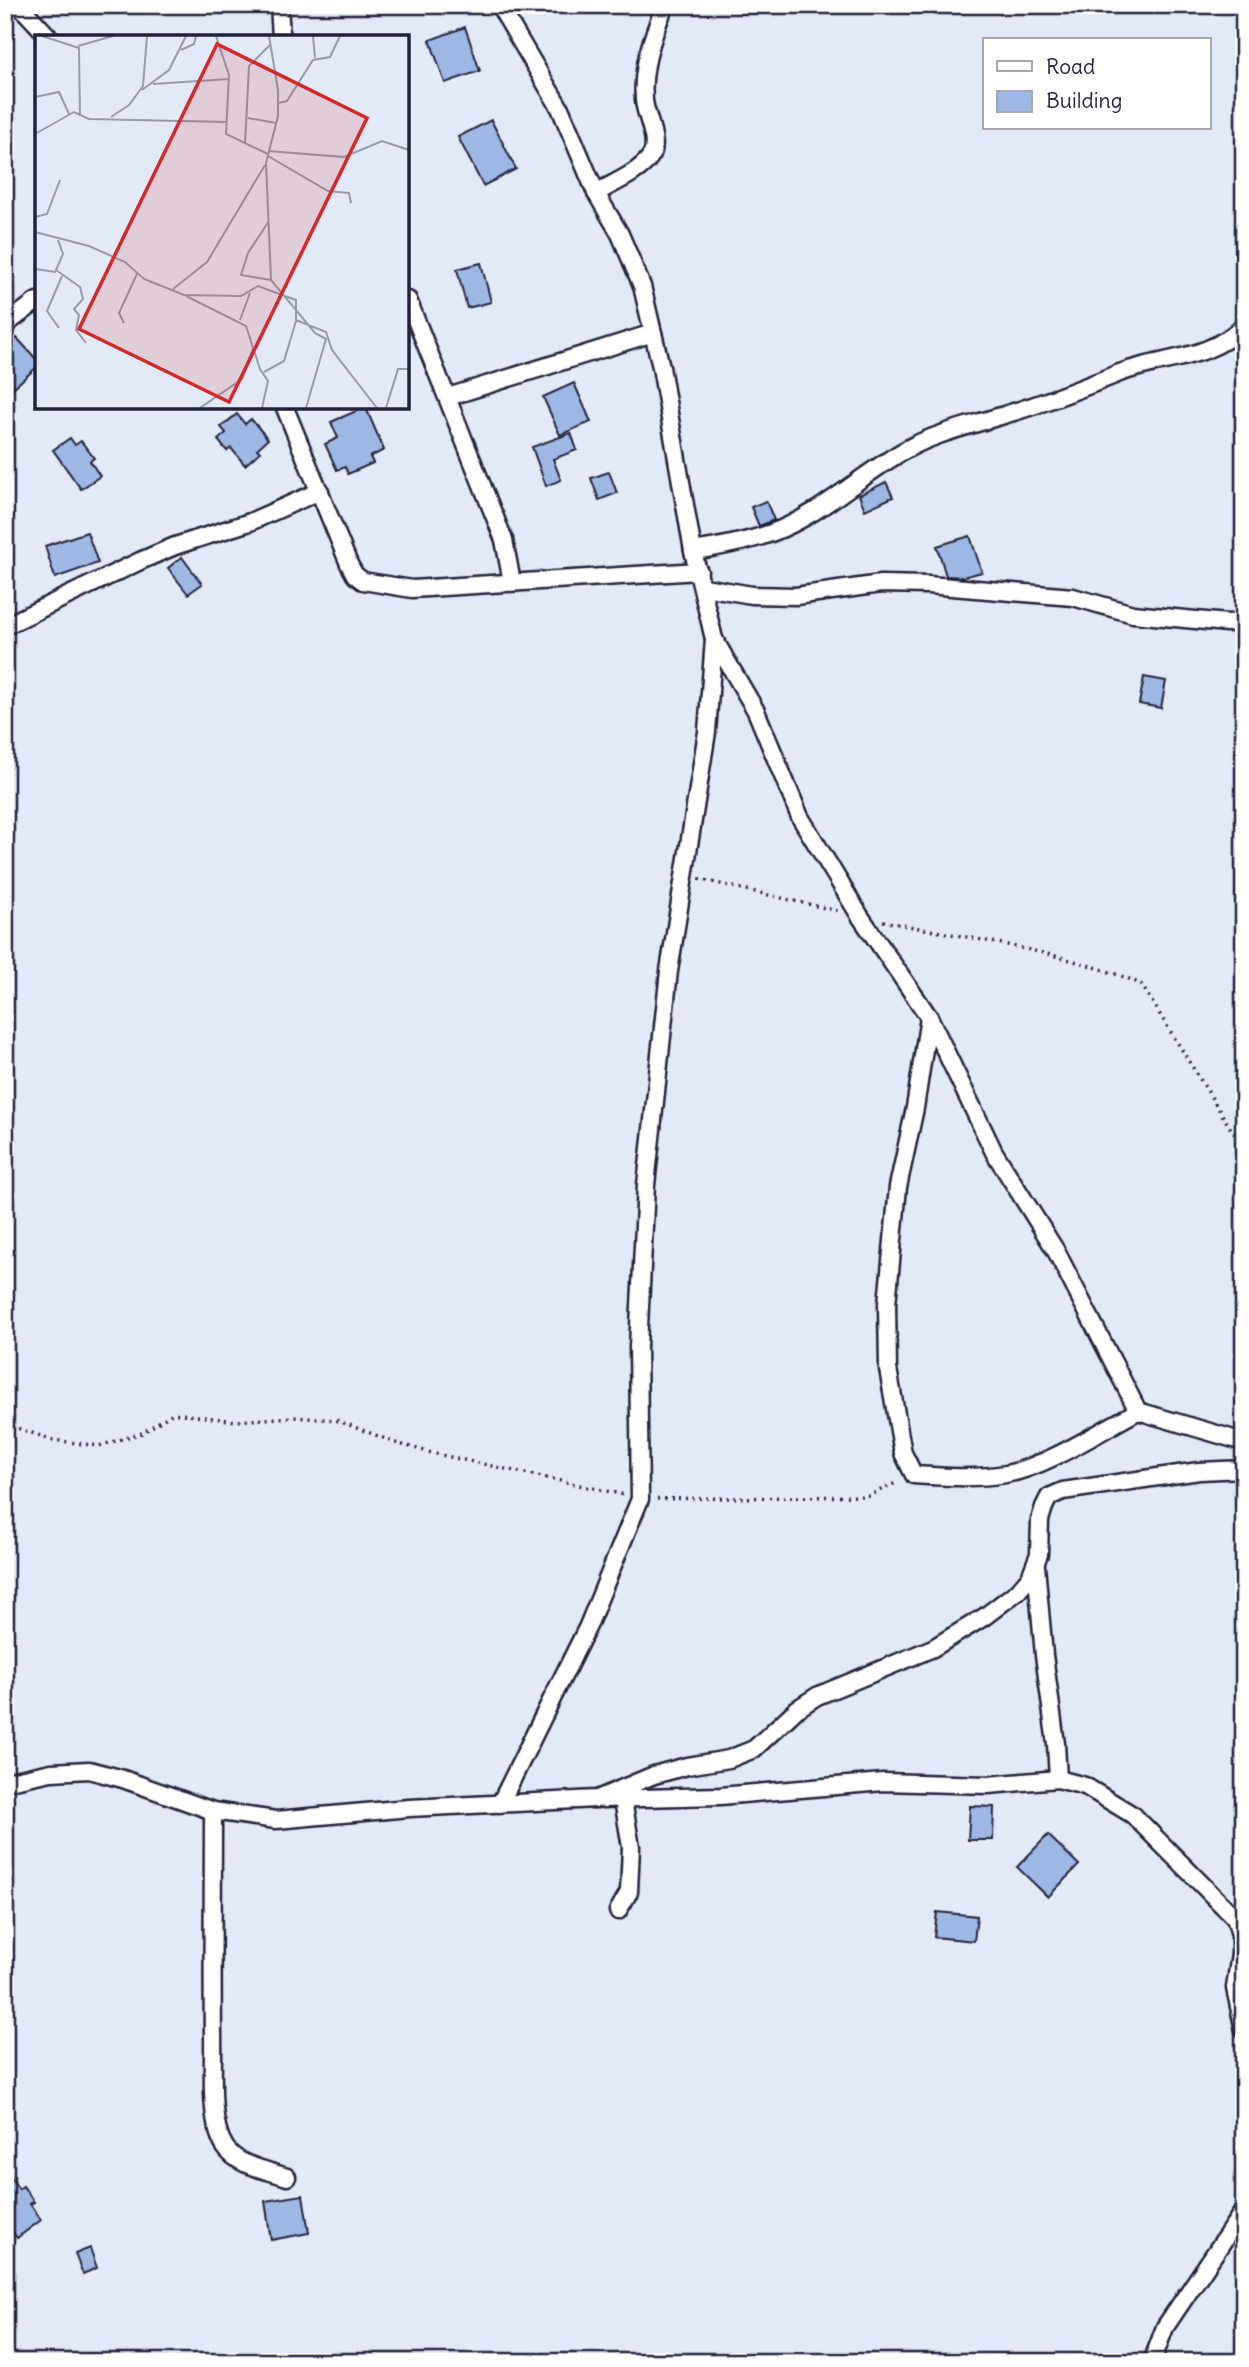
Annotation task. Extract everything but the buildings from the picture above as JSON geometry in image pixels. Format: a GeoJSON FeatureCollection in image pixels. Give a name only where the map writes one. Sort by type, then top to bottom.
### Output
{"type":"FeatureCollection","features":[{"type":"Feature","properties":{"kind":"street"},"geometry":{"type":"LineString","coordinates":[[19,5],[47,35]]}},
{"type":"Feature","properties":{"kind":"street"},"geometry":{"type":"LineString","coordinates":[[279,5],[281,35]]}},
{"type":"Feature","properties":{"kind":"street"},"geometry":{"type":"LineString","coordinates":[[499,5],[560,108],[596,193],[620,234],[642,286],[662,367],[694,551],[714,639],[707,732],[669,971],[646,1185],[638,1347],[640,1499],[588,1626],[500,1804]]}},
{"type":"Feature","properties":{"kind":"street"},"geometry":{"type":"LineString","coordinates":[[596,193],[643,164],[652,155],[654,146],[644,99],[645,68],[652,36],[665,5]]}},
{"type":"Feature","properties":{"kind":"street"},"geometry":{"type":"LineString","coordinates":[[5,325],[35,302]]}},
{"type":"Feature","properties":{"kind":"street"},"geometry":{"type":"LineString","coordinates":[[410,304],[504,540],[512,582]]}},
{"type":"Feature","properties":{"kind":"street"},"geometry":{"type":"LineString","coordinates":[[694,551],[721,547],[772,533],[794,522],[907,449],[948,431],[1061,398],[1118,374],[1200,353],[1219,345],[1244,325]]}},
{"type":"Feature","properties":{"kind":"street"},"geometry":{"type":"LineString","coordinates":[[448,397],[653,332]]}},
{"type":"Feature","properties":{"kind":"street"},"geometry":{"type":"LineString","coordinates":[[286,410],[349,565],[363,581],[412,589],[699,571]]}},
{"type":"Feature","properties":{"kind":"street"},"geometry":{"type":"LineString","coordinates":[[5,626],[140,561],[250,522],[320,491]]}},
{"type":"Feature","properties":{"kind":"street"},"geometry":{"type":"LineString","coordinates":[[704,587],[752,595],[796,596],[881,584],[928,585],[1073,597],[1133,614],[1227,623],[1244,622]]}},
{"type":"Feature","properties":{"kind":"street"},"geometry":{"type":"LineString","coordinates":[[714,639],[756,710],[800,817],[860,916],[929,1017],[993,1152],[1056,1251],[1138,1411]]}},
{"type":"Feature","properties":{"kind":"street"},"geometry":{"type":"LineString","coordinates":[[929,1017],[915,1108],[898,1187],[887,1304],[888,1369],[903,1453],[914,1475],[954,1478],[1007,1474],[1051,1458],[1138,1411],[1244,1442]]}},
{"type":"Feature","properties":{"kind":"street"},"geometry":{"type":"LineString","coordinates":[[1058,1779],[1036,1565],[1040,1520],[1049,1497],[1063,1490],[1199,1471],[1244,1469]]}},
{"type":"Feature","properties":{"kind":"street"},"geometry":{"type":"LineString","coordinates":[[597,1798],[654,1775],[729,1759],[754,1749],[797,1709],[817,1696],[933,1648],[984,1617],[1018,1591],[1036,1565]]}},
{"type":"Feature","properties":{"kind":"street"},"geometry":{"type":"LineString","coordinates":[[5,1782],[51,1772],[89,1770],[214,1811],[276,1820],[409,1808],[597,1798],[624,1800],[720,1797],[883,1782],[988,1785],[1058,1779],[1085,1786],[1133,1815],[1239,1922],[1240,1954],[1234,1988],[1244,2030]]}},
{"type":"Feature","properties":{"kind":"street"},"geometry":{"type":"LineString","coordinates":[[618,1911],[629,1892],[631,1847],[624,1800]]}},
{"type":"Feature","properties":{"kind":"street"},"geometry":{"type":"LineString","coordinates":[[214,1811],[212,1984],[217,2131],[226,2149],[242,2162],[287,2177]]}},
{"type":"Feature","properties":{"kind":"street"},"geometry":{"type":"LineString","coordinates":[[1152,2362],[1165,2327],[1244,2210]]}},
{"type":"Feature","properties":{"kind":"path"},"geometry":{"type":"LineString","coordinates":[[683,876],[1064,959],[1140,984],[1244,1150]]}},
{"type":"Feature","properties":{"kind":"path"},"geometry":{"type":"LineString","coordinates":[[1238,1139],[1244,1136]]}},
{"type":"Feature","properties":{"kind":"path"},"geometry":{"type":"LineString","coordinates":[[5,1424],[53,1440],[99,1446],[142,1433],[173,1413],[236,1421],[293,1417],[336,1420],[396,1443],[432,1453],[640,1499],[868,1496],[914,1475]]}}]}
